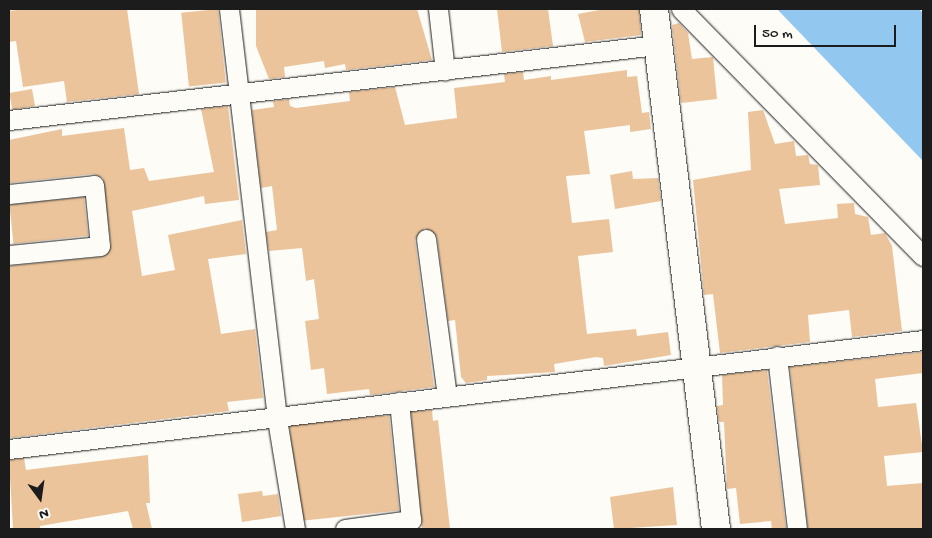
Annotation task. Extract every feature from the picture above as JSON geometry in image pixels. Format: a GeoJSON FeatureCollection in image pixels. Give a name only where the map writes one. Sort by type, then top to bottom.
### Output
{"type":"FeatureCollection","features":[{"type":"Feature","properties":{"kind":"street"},"geometry":{"type":"LineString","coordinates":[[229,9],[277,419],[295,529]]}},
{"type":"Feature","properties":{"kind":"street"},"geometry":{"type":"LineString","coordinates":[[438,9],[445,71]]}},
{"type":"Feature","properties":{"kind":"street"},"geometry":{"type":"LineString","coordinates":[[654,9],[716,529]]}},
{"type":"Feature","properties":{"kind":"street"},"geometry":{"type":"LineString","coordinates":[[681,9],[923,256]]}},
{"type":"Feature","properties":{"kind":"street"},"geometry":{"type":"LineString","coordinates":[[9,120],[240,97],[657,45]]}},
{"type":"Feature","properties":{"kind":"street"},"geometry":{"type":"LineString","coordinates":[[9,194],[94,185],[100,246],[9,255]]}},
{"type":"Feature","properties":{"kind":"street"},"geometry":{"type":"LineString","coordinates":[[426,239],[446,396]]}},
{"type":"Feature","properties":{"kind":"street"},"geometry":{"type":"LineString","coordinates":[[9,449],[277,419],[446,396],[923,340]]}},
{"type":"Feature","properties":{"kind":"street"},"geometry":{"type":"LineString","coordinates":[[777,356],[797,529]]}},
{"type":"Feature","properties":{"kind":"street"},"geometry":{"type":"LineString","coordinates":[[345,529],[411,520],[399,402]]}},
{"type":"Feature","properties":{"kind":"water"},"geometry":{"type":"Polygon","coordinates":[[[777,9],[919,9],[923,13],[923,161],[777,9]]]}},
{"type":"Feature","properties":{"kind":"building"},"geometry":{"type":"Polygon","coordinates":[[[26,9],[127,9],[139,94],[67,102],[64,81],[23,87],[16,41],[9,42],[9,11],[26,9]]]}},
{"type":"Feature","properties":{"kind":"building"},"geometry":{"type":"Polygon","coordinates":[[[218,9],[226,83],[189,86],[181,13],[218,9]]]}},
{"type":"Feature","properties":{"kind":"building"},"geometry":{"type":"Polygon","coordinates":[[[256,9],[417,9],[432,60],[346,70],[345,64],[325,68],[324,61],[284,67],[285,77],[269,79],[256,46],[256,9]]]}},
{"type":"Feature","properties":{"kind":"building"},"geometry":{"type":"Polygon","coordinates":[[[497,9],[548,9],[553,46],[502,52],[497,9]]]}},
{"type":"Feature","properties":{"kind":"building"},"geometry":{"type":"Polygon","coordinates":[[[605,9],[639,9],[641,35],[585,42],[578,14],[605,9]]]}},
{"type":"Feature","properties":{"kind":"building"},"geometry":{"type":"Polygon","coordinates":[[[679,23],[688,33],[692,59],[713,57],[717,99],[681,103],[672,25],[679,23]]]}},
{"type":"Feature","properties":{"kind":"building"},"geometry":{"type":"Polygon","coordinates":[[[627,70],[627,77],[637,76],[642,113],[649,112],[651,129],[630,132],[630,125],[584,131],[590,174],[566,176],[572,223],[609,219],[613,252],[578,256],[587,334],[636,329],[637,336],[668,332],[671,355],[604,366],[603,358],[596,357],[554,364],[555,372],[487,376],[487,380],[466,383],[461,377],[455,320],[448,321],[437,237],[425,228],[415,240],[434,387],[370,395],[369,389],[327,394],[324,368],[311,370],[305,321],[319,319],[314,279],[306,281],[302,248],[269,251],[266,232],[277,230],[272,186],[261,188],[252,110],[274,107],[273,101],[289,99],[290,106],[296,108],[350,101],[349,92],[395,87],[405,125],[457,118],[454,88],[505,82],[504,74],[523,72],[524,80],[551,76],[551,80],[627,70]]]}},
{"type":"Feature","properties":{"kind":"building"},"geometry":{"type":"Polygon","coordinates":[[[32,89],[35,106],[12,110],[9,93],[32,89]]]}},
{"type":"Feature","properties":{"kind":"building"},"geometry":{"type":"Polygon","coordinates":[[[228,106],[239,200],[205,204],[204,196],[132,211],[142,276],[175,270],[168,235],[242,220],[246,254],[208,259],[221,334],[255,329],[263,398],[227,402],[229,411],[9,438],[9,266],[101,257],[111,245],[103,178],[93,174],[9,183],[9,140],[62,129],[62,136],[124,128],[130,170],[144,168],[149,181],[214,172],[201,109],[228,106]]]}},
{"type":"Feature","properties":{"kind":"building"},"geometry":{"type":"Polygon","coordinates":[[[763,110],[775,144],[794,141],[796,156],[808,155],[810,164],[818,165],[820,185],[779,189],[785,224],[838,218],[837,204],[854,203],[855,214],[868,217],[871,235],[885,233],[892,246],[902,331],[852,337],[849,310],[808,315],[810,342],[720,353],[713,294],[704,295],[693,180],[751,170],[748,112],[763,110]]]}},
{"type":"Feature","properties":{"kind":"building"},"geometry":{"type":"Polygon","coordinates":[[[632,171],[633,179],[658,178],[661,201],[615,209],[610,175],[632,171]]]}},
{"type":"Feature","properties":{"kind":"building"},"geometry":{"type":"Polygon","coordinates":[[[84,197],[88,236],[13,244],[9,205],[84,197]]]}},
{"type":"Feature","properties":{"kind":"building"},"geometry":{"type":"Polygon","coordinates":[[[923,352],[923,373],[875,379],[878,407],[916,403],[923,452],[884,456],[887,486],[923,483],[923,529],[808,529],[790,367],[923,352]]]}},
{"type":"Feature","properties":{"kind":"building"},"geometry":{"type":"Polygon","coordinates":[[[767,370],[786,529],[772,529],[771,521],[740,524],[736,488],[727,489],[724,422],[719,422],[717,406],[723,405],[722,375],[767,370]]]}},
{"type":"Feature","properties":{"kind":"building"},"geometry":{"type":"Polygon","coordinates":[[[432,410],[433,421],[438,420],[450,529],[422,529],[411,412],[432,410]]]}},
{"type":"Feature","properties":{"kind":"building"},"geometry":{"type":"Polygon","coordinates":[[[389,415],[399,510],[300,521],[290,425],[389,415]]]}},
{"type":"Feature","properties":{"kind":"building"},"geometry":{"type":"Polygon","coordinates":[[[148,455],[150,503],[146,503],[152,529],[133,529],[128,511],[40,526],[40,529],[13,529],[9,460],[24,458],[26,470],[148,455]]]}},
{"type":"Feature","properties":{"kind":"building"},"geometry":{"type":"Polygon","coordinates":[[[673,487],[677,525],[614,529],[610,497],[673,487]]]}},
{"type":"Feature","properties":{"kind":"building"},"geometry":{"type":"Polygon","coordinates":[[[262,491],[263,496],[278,494],[281,516],[242,522],[238,494],[262,491]]]}}]}
